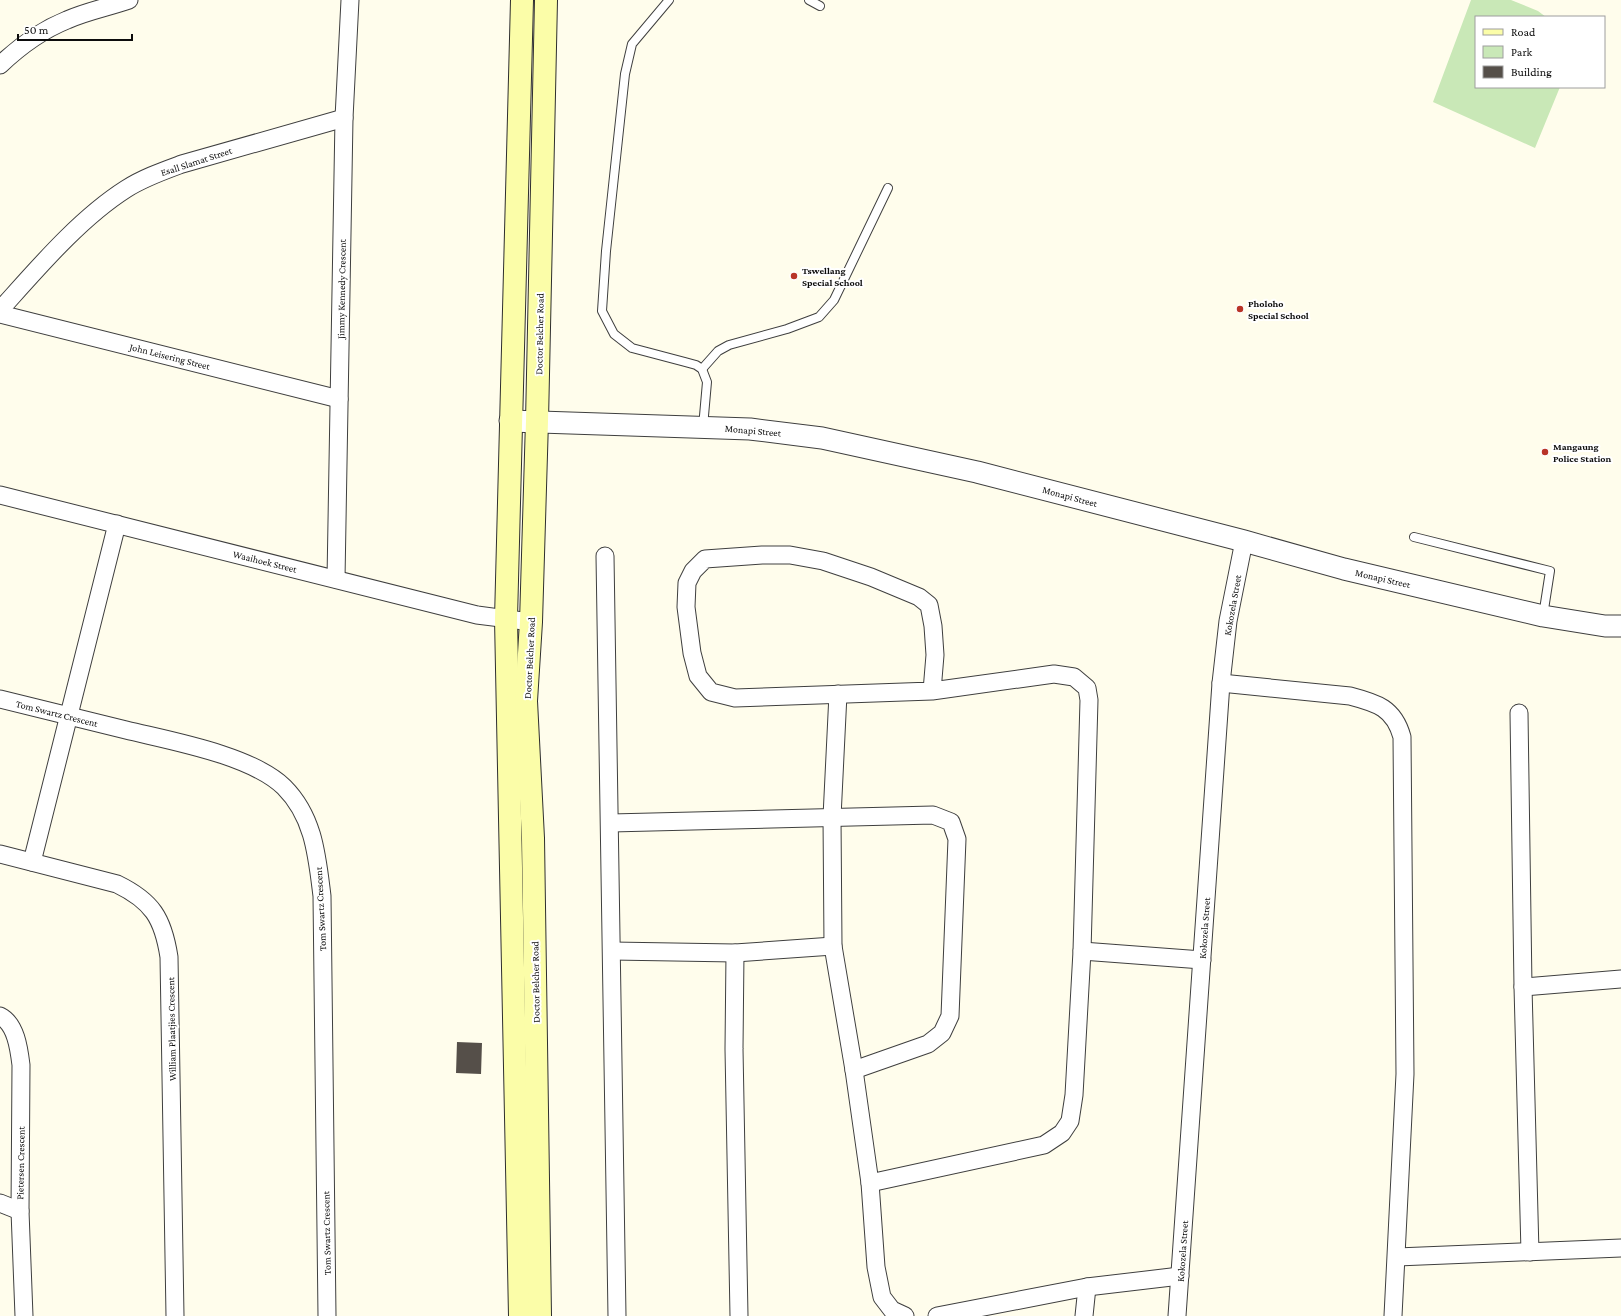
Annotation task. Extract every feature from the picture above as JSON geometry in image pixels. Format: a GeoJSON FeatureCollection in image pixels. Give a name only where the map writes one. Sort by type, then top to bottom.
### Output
{"type":"FeatureCollection","features":[{"type":"Feature","properties":{"kind":"main road","name":"Doctor Belcher Road"},"geometry":{"type":"LineString","coordinates":[[520,1316],[506,619],[522,0]]}},
{"type":"Feature","properties":{"kind":"main road","name":"Doctor Belcher Road"},"geometry":{"type":"LineString","coordinates":[[540,1316],[533,846],[526,701],[531,622],[538,421],[546,0]]}},
{"type":"Feature","properties":{"kind":"street"},"geometry":{"type":"LineString","coordinates":[[0,65],[11,54],[41,33],[67,20],[129,0]]}},
{"type":"Feature","properties":{"kind":"street","name":"Jimmy Kennedy Crescent"},"geometry":{"type":"LineString","coordinates":[[336,579],[344,118],[350,0]]}},
{"type":"Feature","properties":{"kind":"street","name":"Esall Slamat Street"},"geometry":{"type":"LineString","coordinates":[[0,310],[42,263],[91,216],[126,189],[156,174],[182,164],[344,118]]}},
{"type":"Feature","properties":{"kind":"street","name":"John Leisering Street"},"geometry":{"type":"LineString","coordinates":[[0,314],[339,399]]}},
{"type":"Feature","properties":{"kind":"street","name":"Monapi Street"},"geometry":{"type":"LineString","coordinates":[[510,421],[750,429],[822,438],[977,472],[1244,541],[1344,569],[1543,616],[1605,626],[1621,626]]}},
{"type":"Feature","properties":{"kind":"street","name":"Waaihoek Street"},"geometry":{"type":"LineString","coordinates":[[0,495],[478,615],[531,622]]}},
{"type":"Feature","properties":{"kind":"street"},"geometry":{"type":"LineString","coordinates":[[32,862],[117,524]]}},
{"type":"Feature","properties":{"kind":"street","name":"Kokozela Street"},"geometry":{"type":"LineString","coordinates":[[1177,1316],[1220,683],[1228,621],[1244,541]]}},
{"type":"Feature","properties":{"kind":"street"},"geometry":{"type":"LineString","coordinates":[[870,1183],[1044,1145],[1062,1133],[1070,1121],[1074,1095],[1082,951],[1089,700],[1087,688],[1074,678],[1054,674],[932,691],[735,698],[711,692],[698,676],[692,653],[686,607],[687,583],[692,571],[705,559],[724,556],[790,555],[823,561],[871,577],[919,597],[929,605],[934,626],[935,655],[932,691]]}},
{"type":"Feature","properties":{"kind":"street"},"geometry":{"type":"LineString","coordinates":[[605,556],[611,823],[617,1316]]}},
{"type":"Feature","properties":{"kind":"street"},"geometry":{"type":"LineString","coordinates":[[1220,683],[1350,696],[1368,701],[1388,712],[1398,724],[1402,746],[1405,1074],[1393,1316]]}},
{"type":"Feature","properties":{"kind":"street"},"geometry":{"type":"LineString","coordinates":[[838,694],[832,817],[833,946],[854,1070],[870,1183],[876,1267],[882,1297],[892,1310],[905,1316]]}},
{"type":"Feature","properties":{"kind":"street","name":"Tom Swartz Crescent"},"geometry":{"type":"LineString","coordinates":[[0,699],[190,745],[240,761],[260,769],[285,788],[303,812],[311,828],[317,851],[322,896],[327,1316]]}},
{"type":"Feature","properties":{"kind":"street"},"geometry":{"type":"LineString","coordinates":[[1519,714],[1523,987],[1530,1252]]}},
{"type":"Feature","properties":{"kind":"street"},"geometry":{"type":"LineString","coordinates":[[611,823],[933,815],[951,822],[957,838],[950,1016],[942,1033],[928,1044],[854,1070]]}},
{"type":"Feature","properties":{"kind":"street","name":"William Plaatjies Crescent"},"geometry":{"type":"LineString","coordinates":[[0,854],[117,884],[135,893],[147,903],[159,920],[167,941],[171,1010],[175,1316]]}},
{"type":"Feature","properties":{"kind":"street"},"geometry":{"type":"LineString","coordinates":[[612,951],[735,953],[833,946]]}},
{"type":"Feature","properties":{"kind":"street"},"geometry":{"type":"LineString","coordinates":[[1082,951],[1202,960]]}},
{"type":"Feature","properties":{"kind":"street"},"geometry":{"type":"LineString","coordinates":[[735,953],[734,1049],[739,1316]]}},
{"type":"Feature","properties":{"kind":"street"},"geometry":{"type":"LineString","coordinates":[[1523,987],[1621,979]]}},
{"type":"Feature","properties":{"kind":"street","name":"Pietersen Crescent"},"geometry":{"type":"LineString","coordinates":[[0,1016],[5,1018],[13,1032],[18,1047],[21,1065],[20,1211],[24,1316]]}},
{"type":"Feature","properties":{"kind":"street"},"geometry":{"type":"LineString","coordinates":[[0,1203],[20,1211]]}},
{"type":"Feature","properties":{"kind":"street"},"geometry":{"type":"LineString","coordinates":[[1397,1257],[1621,1248]]}},
{"type":"Feature","properties":{"kind":"street"},"geometry":{"type":"LineString","coordinates":[[937,1316],[1087,1287],[1180,1276]]}},
{"type":"Feature","properties":{"kind":"street"},"geometry":{"type":"LineString","coordinates":[[1084,1316],[1087,1287]]}},
{"type":"Feature","properties":{"kind":"lane"},"geometry":{"type":"LineString","coordinates":[[669,0],[632,44],[625,74],[606,250],[602,311],[614,334],[632,348],[696,365],[702,369],[707,382],[703,427]]}},
{"type":"Feature","properties":{"kind":"lane"},"geometry":{"type":"LineString","coordinates":[[809,0],[820,6]]}},
{"type":"Feature","properties":{"kind":"lane"},"geometry":{"type":"LineString","coordinates":[[702,369],[718,351],[729,346],[788,329],[819,317],[834,300],[888,188]]}},
{"type":"Feature","properties":{"kind":"lane"},"geometry":{"type":"LineString","coordinates":[[1414,537],[1550,571],[1543,616]]}},
{"type":"Feature","properties":{"kind":"green space"},"geometry":{"type":"Polygon","coordinates":[[[1471,0],[1511,0],[1538,11],[1545,16],[1475,16],[1475,88],[1560,88],[1535,148],[1433,102],[1471,0]]]}},
{"type":"Feature","properties":{"kind":"building"},"geometry":{"type":"Polygon","coordinates":[[[457,1042],[482,1043],[481,1074],[456,1073],[457,1042]]]}},
{"type":"Feature","properties":{"kind":"place","name":"Tswellang Special School"},"geometry":{"type":"Point","coordinates":[794,276]}},
{"type":"Feature","properties":{"kind":"place","name":"Pholoho Special School"},"geometry":{"type":"Point","coordinates":[1240,309]}},
{"type":"Feature","properties":{"kind":"place","name":"Mangaung Police Station"},"geometry":{"type":"Point","coordinates":[1545,452]}}]}
